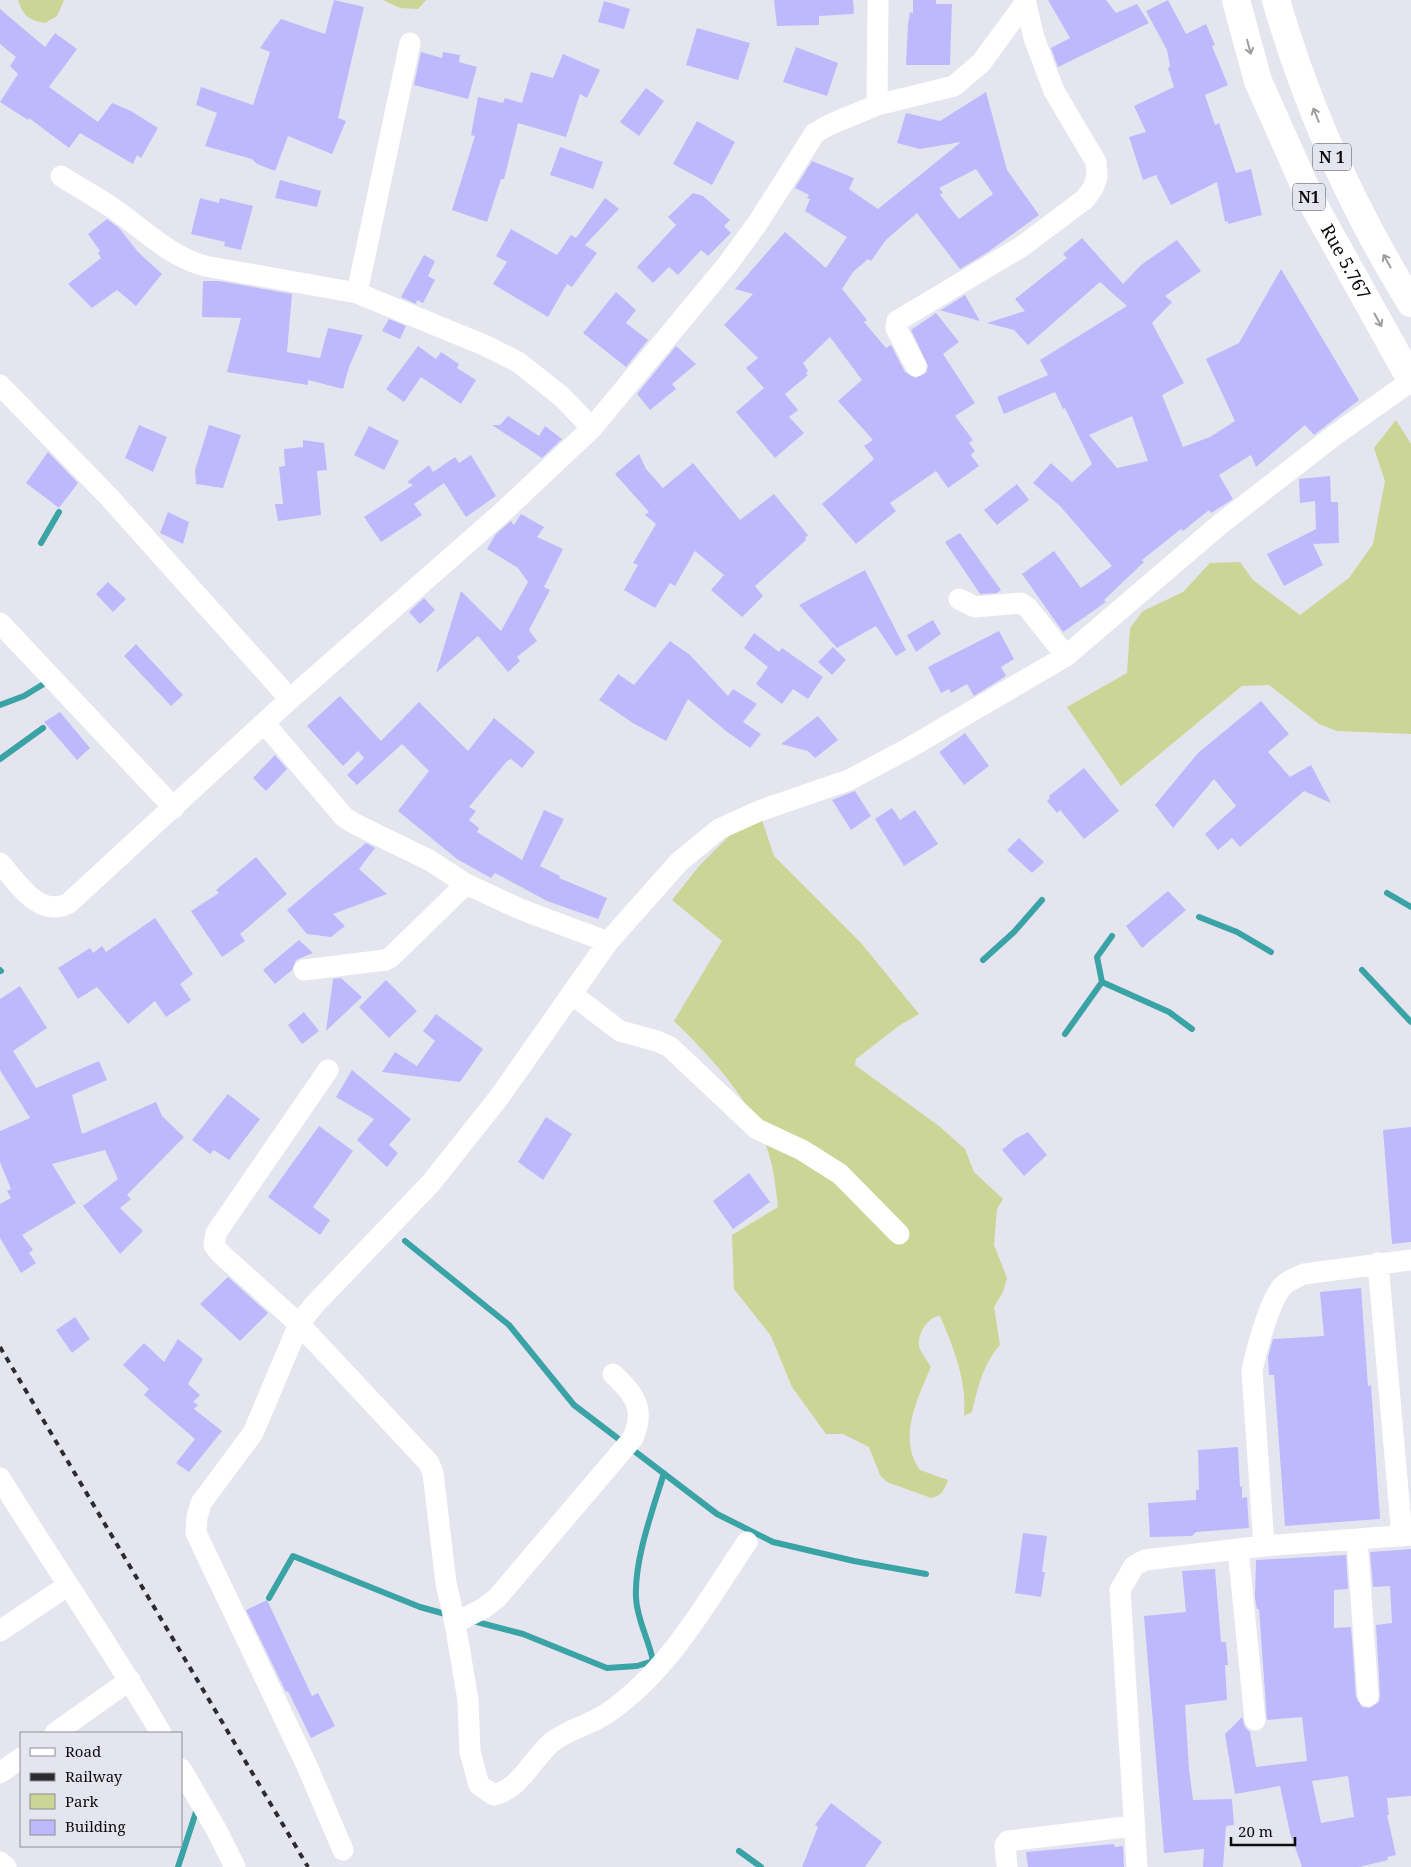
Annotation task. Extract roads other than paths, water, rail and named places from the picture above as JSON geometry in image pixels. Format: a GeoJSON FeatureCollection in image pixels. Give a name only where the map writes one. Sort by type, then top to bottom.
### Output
{"type":"FeatureCollection","features":[{"type":"Feature","properties":{"kind":"highway","name":"Rue 5.767"},"geometry":{"type":"LineString","coordinates":[[1236,0],[1258,81],[1310,200],[1411,380]]}},
{"type":"Feature","properties":{"kind":"highway","name":"N 1"},"geometry":{"type":"LineString","coordinates":[[1276,0],[1295,65],[1341,177],[1409,297]]}},
{"type":"Feature","properties":{"kind":"street"},"geometry":{"type":"LineString","coordinates":[[877,105],[878,0]]}},
{"type":"Feature","properties":{"kind":"street"},"geometry":{"type":"LineString","coordinates":[[0,863],[34,900],[42,906],[60,908],[70,903],[290,699],[505,510],[592,428],[727,265],[757,224],[815,133],[877,105],[954,86],[977,67],[1025,1]]}},
{"type":"Feature","properties":{"kind":"street"},"geometry":{"type":"LineString","coordinates":[[916,366],[896,328],[897,321],[1021,247],[1085,199],[1093,188],[1097,177],[1096,162],[1054,91],[1034,38],[1025,1]]}},
{"type":"Feature","properties":{"kind":"street"},"geometry":{"type":"LineString","coordinates":[[357,293],[410,43]]}},
{"type":"Feature","properties":{"kind":"street"},"geometry":{"type":"LineString","coordinates":[[60,176],[116,210],[152,239],[185,260],[205,266],[357,293],[484,345],[518,362],[561,396],[592,428]]}},
{"type":"Feature","properties":{"kind":"street"},"geometry":{"type":"LineString","coordinates":[[343,1850],[307,1766],[196,1533],[196,1517],[201,1503],[253,1433],[299,1324],[314,1305],[431,1183],[500,1096],[608,942],[678,862],[719,829],[759,811],[848,780],[909,748],[1066,656],[1218,526],[1335,435],[1411,380]]}},
{"type":"Feature","properties":{"kind":"street"},"geometry":{"type":"LineString","coordinates":[[0,385],[109,497],[290,699]]}},
{"type":"Feature","properties":{"kind":"street"},"geometry":{"type":"LineString","coordinates":[[959,599],[975,607],[1021,603],[1028,608],[1066,656]]}},
{"type":"Feature","properties":{"kind":"street"},"geometry":{"type":"LineString","coordinates":[[0,623],[174,808]]}},
{"type":"Feature","properties":{"kind":"street"},"geometry":{"type":"LineString","coordinates":[[265,724],[344,816],[429,860],[466,884],[520,909],[608,942]]}},
{"type":"Feature","properties":{"kind":"street"},"geometry":{"type":"LineString","coordinates":[[304,970],[385,960],[392,956],[466,884]]}},
{"type":"Feature","properties":{"kind":"street"},"geometry":{"type":"LineString","coordinates":[[573,994],[620,1031],[657,1040],[670,1046],[757,1129],[802,1150],[840,1174],[898,1234]]}},
{"type":"Feature","properties":{"kind":"street"},"geometry":{"type":"LineString","coordinates":[[328,1070],[214,1239],[220,1253],[299,1324],[430,1463],[433,1473],[446,1583],[468,1700],[470,1752],[478,1785],[494,1795],[503,1793],[565,1732],[608,1713],[651,1678],[682,1638],[747,1542]]}},
{"type":"Feature","properties":{"kind":"street"},"geometry":{"type":"LineString","coordinates":[[1264,1546],[1252,1371],[1256,1352],[1280,1290],[1291,1280],[1304,1274],[1411,1260]]}},
{"type":"Feature","properties":{"kind":"street"},"geometry":{"type":"LineString","coordinates":[[1137,1867],[1120,1590],[1126,1576],[1134,1566],[1145,1560],[1264,1546],[1406,1535],[1378,1263]]}},
{"type":"Feature","properties":{"kind":"street"},"geometry":{"type":"LineString","coordinates":[[455,1623],[484,1608],[510,1585],[632,1438],[638,1426],[637,1402],[632,1392],[612,1374]]}},
{"type":"Feature","properties":{"kind":"street"},"geometry":{"type":"LineString","coordinates":[[0,1478],[67,1586],[130,1680],[160,1732]]}},
{"type":"Feature","properties":{"kind":"street"},"geometry":{"type":"LineString","coordinates":[[1356,1539],[1368,1696]]}},
{"type":"Feature","properties":{"kind":"street"},"geometry":{"type":"LineString","coordinates":[[1238,1549],[1255,1720]]}},
{"type":"Feature","properties":{"kind":"street"},"geometry":{"type":"LineString","coordinates":[[0,1631],[67,1586]]}},
{"type":"Feature","properties":{"kind":"street"},"geometry":{"type":"LineString","coordinates":[[56,1732],[130,1680]]}},
{"type":"Feature","properties":{"kind":"street"},"geometry":{"type":"LineString","coordinates":[[0,1773],[20,1759]]}},
{"type":"Feature","properties":{"kind":"street"},"geometry":{"type":"LineString","coordinates":[[182,1771],[216,1829],[235,1867]]}},
{"type":"Feature","properties":{"kind":"street"},"geometry":{"type":"LineString","coordinates":[[1007,1867],[1005,1845],[1008,1841],[1134,1826]]}},
{"type":"Feature","properties":{"kind":"street"},"geometry":{"type":"LineString","coordinates":[[0,1862],[6,1867]]}},
{"type":"Feature","properties":{"kind":"waterway"},"geometry":{"type":"LineString","coordinates":[[41,543],[59,512]]}},
{"type":"Feature","properties":{"kind":"waterway"},"geometry":{"type":"LineString","coordinates":[[0,705],[24,696],[50,680]]}},
{"type":"Feature","properties":{"kind":"waterway"},"geometry":{"type":"LineString","coordinates":[[0,759],[43,728]]}},
{"type":"Feature","properties":{"kind":"waterway"},"geometry":{"type":"LineString","coordinates":[[1387,893],[1411,907]]}},
{"type":"Feature","properties":{"kind":"waterway"},"geometry":{"type":"LineString","coordinates":[[983,960],[1014,932],[1042,900]]}},
{"type":"Feature","properties":{"kind":"waterway"},"geometry":{"type":"LineString","coordinates":[[1199,917],[1237,932],[1271,952]]}},
{"type":"Feature","properties":{"kind":"waterway"},"geometry":{"type":"LineString","coordinates":[[1112,936],[1097,957],[1102,982],[1169,1012],[1192,1029]]}},
{"type":"Feature","properties":{"kind":"waterway"},"geometry":{"type":"LineString","coordinates":[[1362,970],[1411,1022]]}},
{"type":"Feature","properties":{"kind":"waterway"},"geometry":{"type":"LineString","coordinates":[[1065,1034],[1102,982]]}},
{"type":"Feature","properties":{"kind":"waterway"},"geometry":{"type":"LineString","coordinates":[[405,1241],[509,1325],[574,1405],[717,1514],[773,1542],[854,1561],[926,1574]]}},
{"type":"Feature","properties":{"kind":"waterway"},"geometry":{"type":"LineString","coordinates":[[473,1621],[523,1634],[607,1668],[637,1666],[653,1661],[637,1606],[636,1583],[645,1535],[664,1473]]}},
{"type":"Feature","properties":{"kind":"waterway"},"geometry":{"type":"LineString","coordinates":[[269,1598],[293,1556],[420,1607],[449,1615]]}},
{"type":"Feature","properties":{"kind":"waterway"},"geometry":{"type":"LineString","coordinates":[[178,1867],[198,1806]]}},
{"type":"Feature","properties":{"kind":"waterway"},"geometry":{"type":"LineString","coordinates":[[739,1851],[761,1867]]}},
{"type":"Feature","properties":{"kind":"railway"},"geometry":{"type":"LineString","coordinates":[[0,1347],[308,1867]]}}]}
